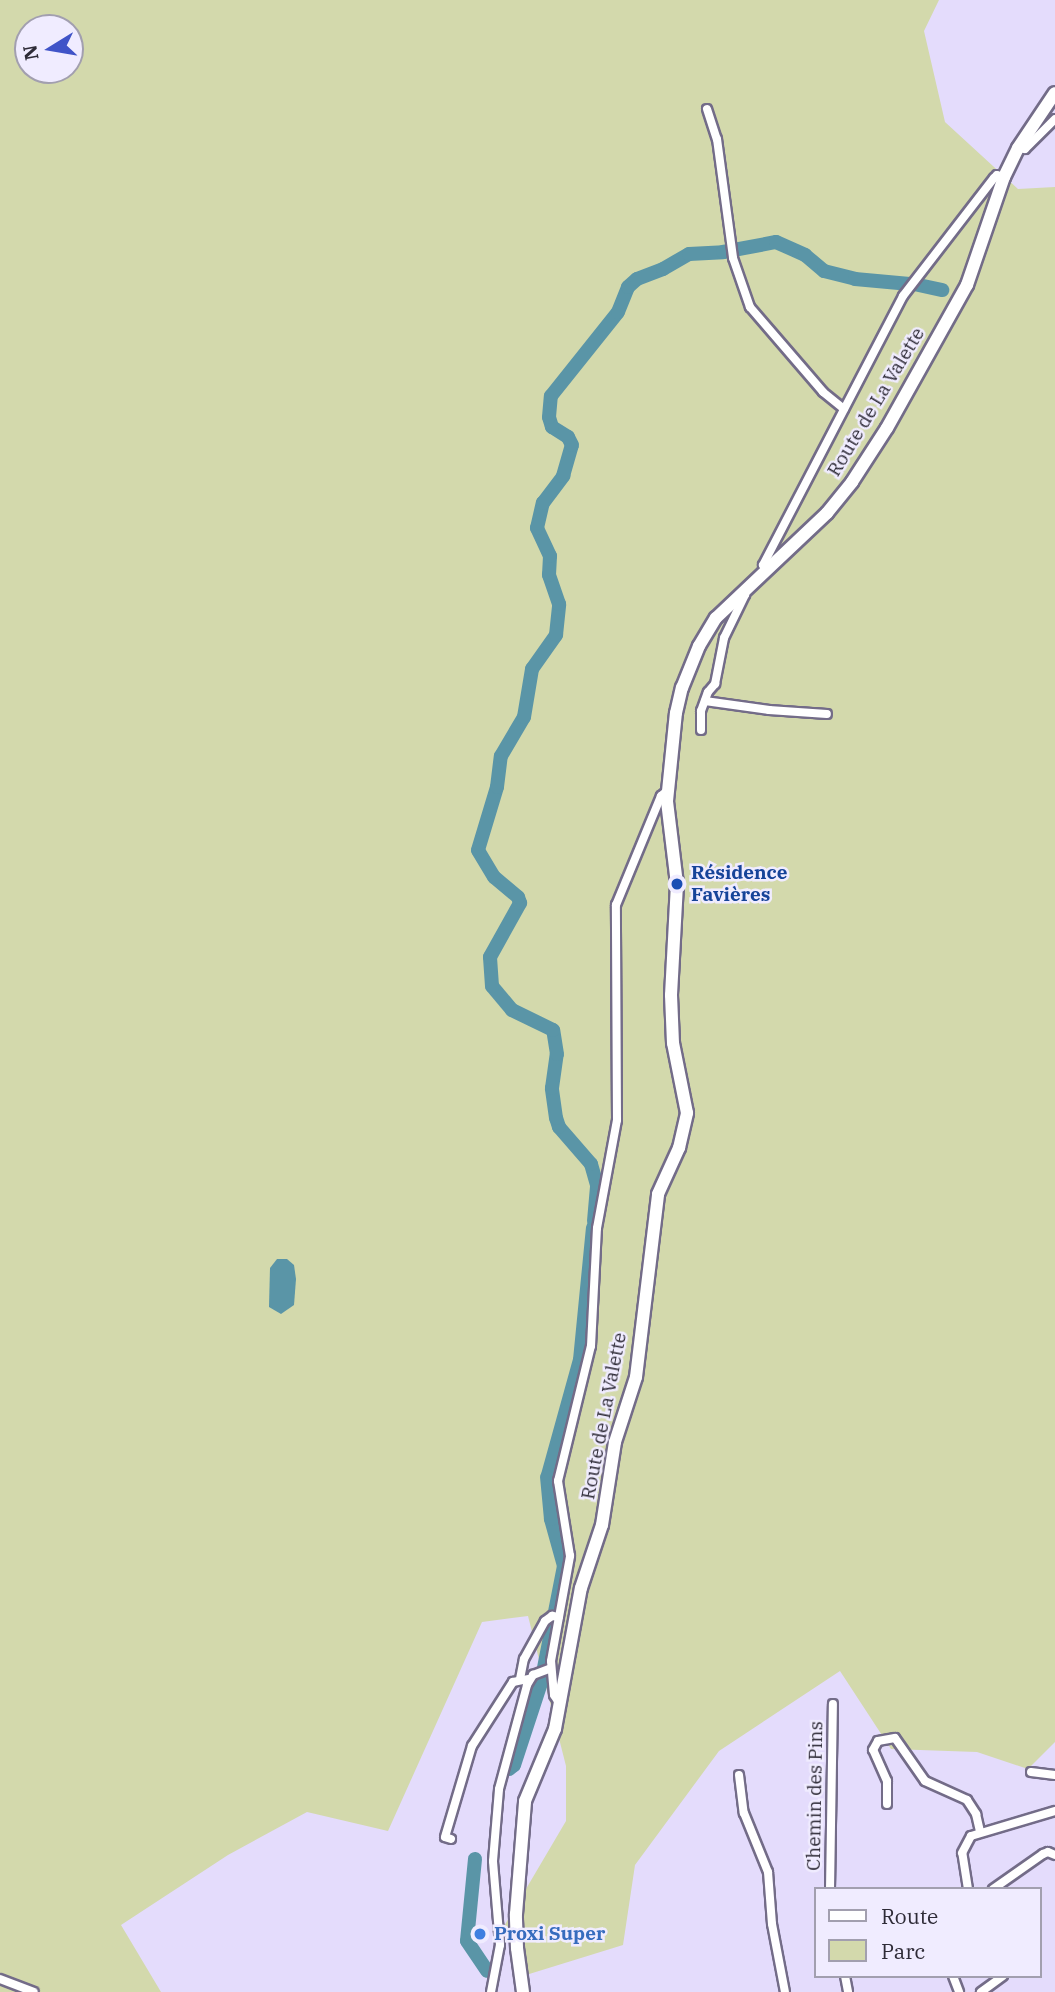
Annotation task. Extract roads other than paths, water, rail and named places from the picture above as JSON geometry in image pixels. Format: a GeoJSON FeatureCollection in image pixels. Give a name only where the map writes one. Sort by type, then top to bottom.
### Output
{"type":"FeatureCollection","features":[{"type":"Feature","properties":{"kind":"main road","name":"Route de La Valette"},"geometry":{"type":"LineString","coordinates":[[523,1992],[516,1929],[525,1801],[552,1741],[581,1588],[602,1525],[615,1442],[636,1377],[658,1194],[679,1148],[687,1113],[673,1043],[671,996],[677,906],[670,791],[673,738],[682,688],[699,646],[716,618],[742,590],[827,513],[852,482],[887,428],[967,285],[1004,177],[1018,148],[1055,93]]}},
{"type":"Feature","properties":{"kind":"main road","name":"Route de La Valette"},"geometry":{"type":"LineString","coordinates":[[516,1929],[532,1992]]}},
{"type":"Feature","properties":{"kind":"street"},"geometry":{"type":"LineString","coordinates":[[707,109],[717,139],[733,258],[750,307],[823,392],[844,409]]}},
{"type":"Feature","properties":{"kind":"street"},"geometry":{"type":"LineString","coordinates":[[1018,148],[1025,149],[1055,119]]}},
{"type":"Feature","properties":{"kind":"street"},"geometry":{"type":"LineString","coordinates":[[766,569],[763,565],[903,296],[994,178],[997,175],[1004,177]]}},
{"type":"Feature","properties":{"kind":"street"},"geometry":{"type":"LineString","coordinates":[[701,730],[705,701],[715,684],[724,638],[745,595],[742,590]]}},
{"type":"Feature","properties":{"kind":"street"},"geometry":{"type":"LineString","coordinates":[[705,701],[769,710],[827,714]]}},
{"type":"Feature","properties":{"kind":"street"},"geometry":{"type":"LineString","coordinates":[[560,1704],[554,1695],[546,1669],[570,1556],[558,1481],[591,1346],[597,1228],[617,1120],[615,905],[658,803],[670,791]]}},
{"type":"Feature","properties":{"kind":"street"},"geometry":{"type":"LineString","coordinates":[[491,1992],[501,1935],[494,1874],[497,1800],[524,1679],[524,1659],[545,1621],[555,1617]]}},
{"type":"Feature","properties":{"kind":"street"},"geometry":{"type":"LineString","coordinates":[[452,1839],[445,1837],[472,1746],[512,1684],[546,1669]]}},
{"type":"Feature","properties":{"kind":"street","name":"Chemin des Pins"},"geometry":{"type":"LineString","coordinates":[[830,1887],[833,1704]]}},
{"type":"Feature","properties":{"kind":"street"},"geometry":{"type":"LineString","coordinates":[[887,1804],[887,1781],[873,1750],[880,1740],[895,1738],[925,1781],[967,1800],[976,1814],[980,1832]]}},
{"type":"Feature","properties":{"kind":"street"},"geometry":{"type":"LineString","coordinates":[[1031,1772],[1055,1776]]}},
{"type":"Feature","properties":{"kind":"street"},"geometry":{"type":"LineString","coordinates":[[739,1775],[744,1813],[768,1872],[772,1924],[785,1992]]}},
{"type":"Feature","properties":{"kind":"street"},"geometry":{"type":"LineString","coordinates":[[968,1887],[962,1849],[971,1836],[1055,1811]]}},
{"type":"Feature","properties":{"kind":"street"},"geometry":{"type":"LineString","coordinates":[[996,1887],[1043,1854],[1048,1852],[1055,1855]]}},
{"type":"Feature","properties":{"kind":"street"},"geometry":{"type":"LineString","coordinates":[[981,1992],[1000,1978]]}},
{"type":"Feature","properties":{"kind":"street"},"geometry":{"type":"LineString","coordinates":[[0,1979],[34,1992]]}},
{"type":"Feature","properties":{"kind":"water"},"geometry":{"type":"Polygon","coordinates":[[[277,1259],[287,1259],[294,1265],[296,1279],[294,1305],[281,1314],[269,1307],[270,1268],[277,1259]]]}},
{"type":"Feature","properties":{"kind":"waterway"},"geometry":{"type":"LineString","coordinates":[[594,1221],[597,1185],[591,1164],[559,1127],[556,1118],[552,1088],[557,1054],[553,1030],[512,1010],[492,986],[490,957],[520,903],[518,897],[494,877],[478,850],[497,787],[501,756],[524,717],[532,669],[556,635],[559,604],[549,575],[550,556],[537,528],[543,503],[563,476],[572,445],[568,437],[552,427],[549,417],[551,396],[618,312],[628,287],[637,279],[663,269],[689,254],[723,252],[776,242],[805,255],[824,271],[855,279],[910,284]]}},
{"type":"Feature","properties":{"kind":"waterway"},"geometry":{"type":"LineString","coordinates":[[914,284],[942,290]]}},
{"type":"Feature","properties":{"kind":"waterway"},"geometry":{"type":"LineString","coordinates":[[548,1475],[580,1360],[593,1228]]}},
{"type":"Feature","properties":{"kind":"waterway"},"geometry":{"type":"LineString","coordinates":[[509,1769],[514,1765],[541,1683],[564,1566],[551,1519],[547,1477]]}},
{"type":"Feature","properties":{"kind":"waterway"},"geometry":{"type":"LineString","coordinates":[[475,1859],[467,1941],[487,1971]]}},
{"type":"Feature","properties":{"kind":"place","name":"Résidence Favières"},"geometry":{"type":"Point","coordinates":[677,884]}},
{"type":"Feature","properties":{"kind":"place","name":"Proxi Super"},"geometry":{"type":"Point","coordinates":[480,1934]}}]}
